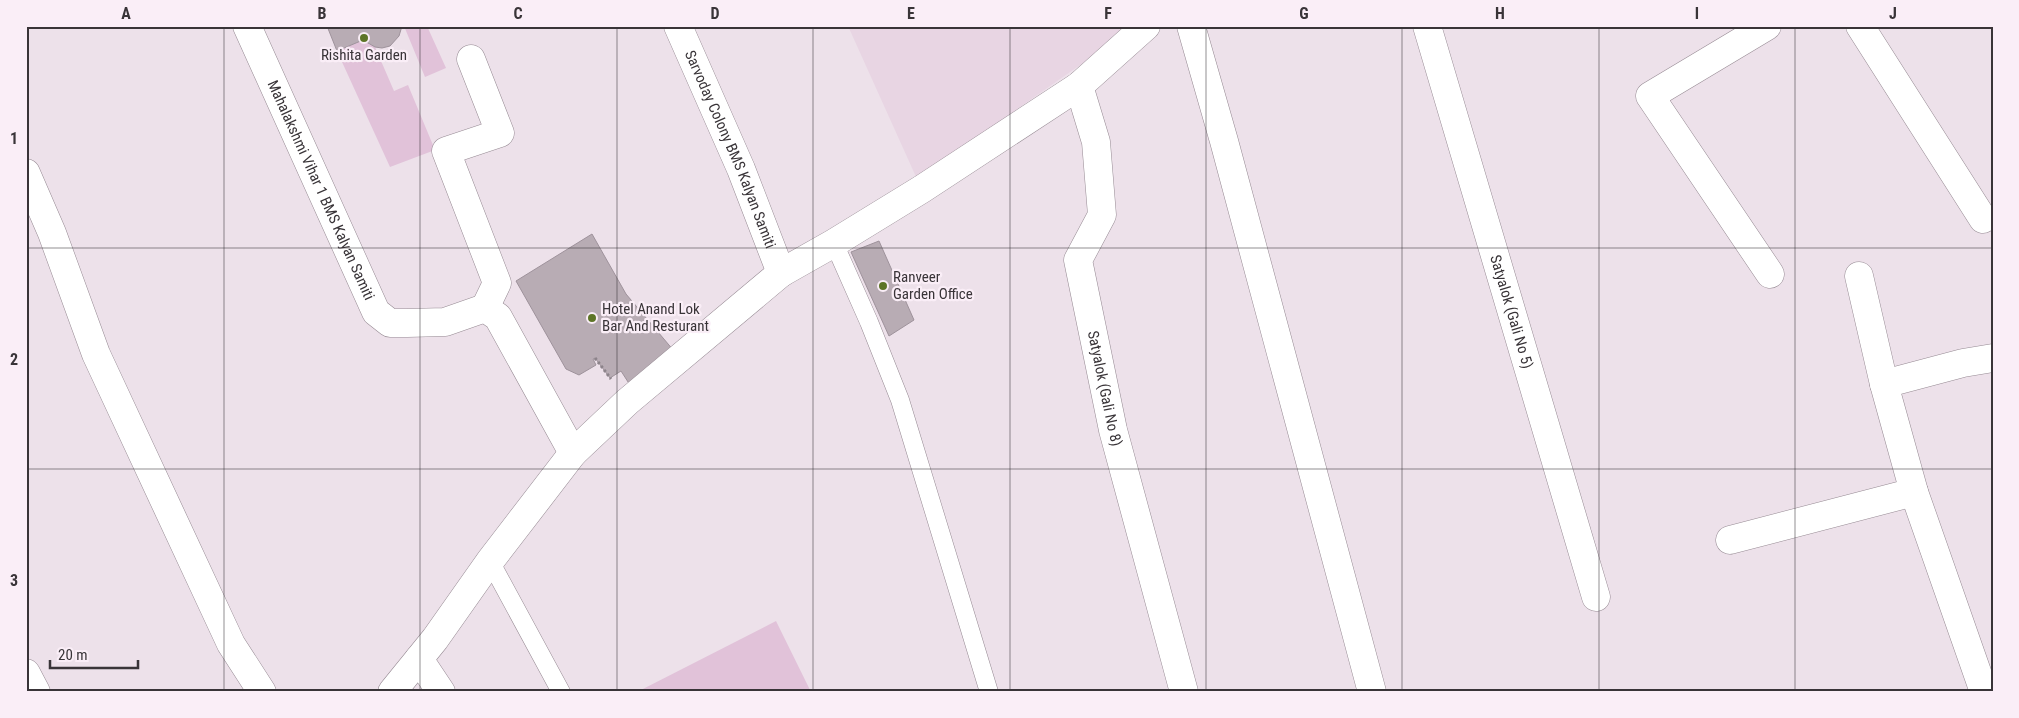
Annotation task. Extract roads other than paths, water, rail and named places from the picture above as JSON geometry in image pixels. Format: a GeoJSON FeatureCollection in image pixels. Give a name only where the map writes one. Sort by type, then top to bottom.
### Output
{"type":"FeatureCollection","features":[{"type":"Feature","properties":{"kind":"street","name":"Mahalakshmi Vihar 1 BMS Kalyan Samiti"},"geometry":{"type":"LineString","coordinates":[[247,26],[376,312],[390,323],[445,322],[486,308]]}},
{"type":"Feature","properties":{"kind":"street","name":"Sarvoday Colony BMS Kalyan Samiti"},"geometry":{"type":"LineString","coordinates":[[678,26],[741,169],[781,273]]}},
{"type":"Feature","properties":{"kind":"street"},"geometry":{"type":"LineString","coordinates":[[392,692],[419,659],[490,561],[573,453],[627,402],[781,273],[834,243],[1080,86],[1146,26]]}},
{"type":"Feature","properties":{"kind":"street"},"geometry":{"type":"LineString","coordinates":[[1191,26],[1227,150],[1372,692]]}},
{"type":"Feature","properties":{"kind":"street","name":"Satyalok (Gali No 5)"},"geometry":{"type":"LineString","coordinates":[[1427,26],[1596,597]]}},
{"type":"Feature","properties":{"kind":"street"},"geometry":{"type":"LineString","coordinates":[[1767,26],[1650,96],[1770,274]]}},
{"type":"Feature","properties":{"kind":"street"},"geometry":{"type":"LineString","coordinates":[[1860,26],[1983,219]]}},
{"type":"Feature","properties":{"kind":"street"},"geometry":{"type":"LineString","coordinates":[[471,59],[500,133],[446,152],[497,283],[486,308],[498,317],[573,453]]}},
{"type":"Feature","properties":{"kind":"street","name":"Satyalok (Gali No 8)"},"geometry":{"type":"LineString","coordinates":[[1080,86],[1096,142],[1102,215],[1078,260],[1079,267],[1113,430],[1184,692]]}},
{"type":"Feature","properties":{"kind":"street"},"geometry":{"type":"LineString","coordinates":[[26,173],[52,233],[96,354],[231,644],[262,692]]}},
{"type":"Feature","properties":{"kind":"street"},"geometry":{"type":"LineString","coordinates":[[1859,276],[1884,384],[1914,492],[1984,692]]}},
{"type":"Feature","properties":{"kind":"street"},"geometry":{"type":"LineString","coordinates":[[1884,384],[1963,363],[1993,358]]}},
{"type":"Feature","properties":{"kind":"street"},"geometry":{"type":"LineString","coordinates":[[1730,540],[1914,492]]}},
{"type":"Feature","properties":{"kind":"street"},"geometry":{"type":"LineString","coordinates":[[419,659],[441,692]]}},
{"type":"Feature","properties":{"kind":"street"},"geometry":{"type":"LineString","coordinates":[[26,673],[36,692]]}},
{"type":"Feature","properties":{"kind":"lane"},"geometry":{"type":"LineString","coordinates":[[834,243],[869,322],[900,400],[989,692]]}},
{"type":"Feature","properties":{"kind":"lane"},"geometry":{"type":"LineString","coordinates":[[490,561],[561,692]]}},
{"type":"Feature","properties":{"kind":"place","name":"Rishita Garden"},"geometry":{"type":"Point","coordinates":[364,38]}},
{"type":"Feature","properties":{"kind":"place","name":"Ranveer Garden Office"},"geometry":{"type":"Point","coordinates":[883,286]}},
{"type":"Feature","properties":{"kind":"place","name":"Hotel Anand Lok Bar And Resturant"},"geometry":{"type":"Point","coordinates":[592,318]}}]}
